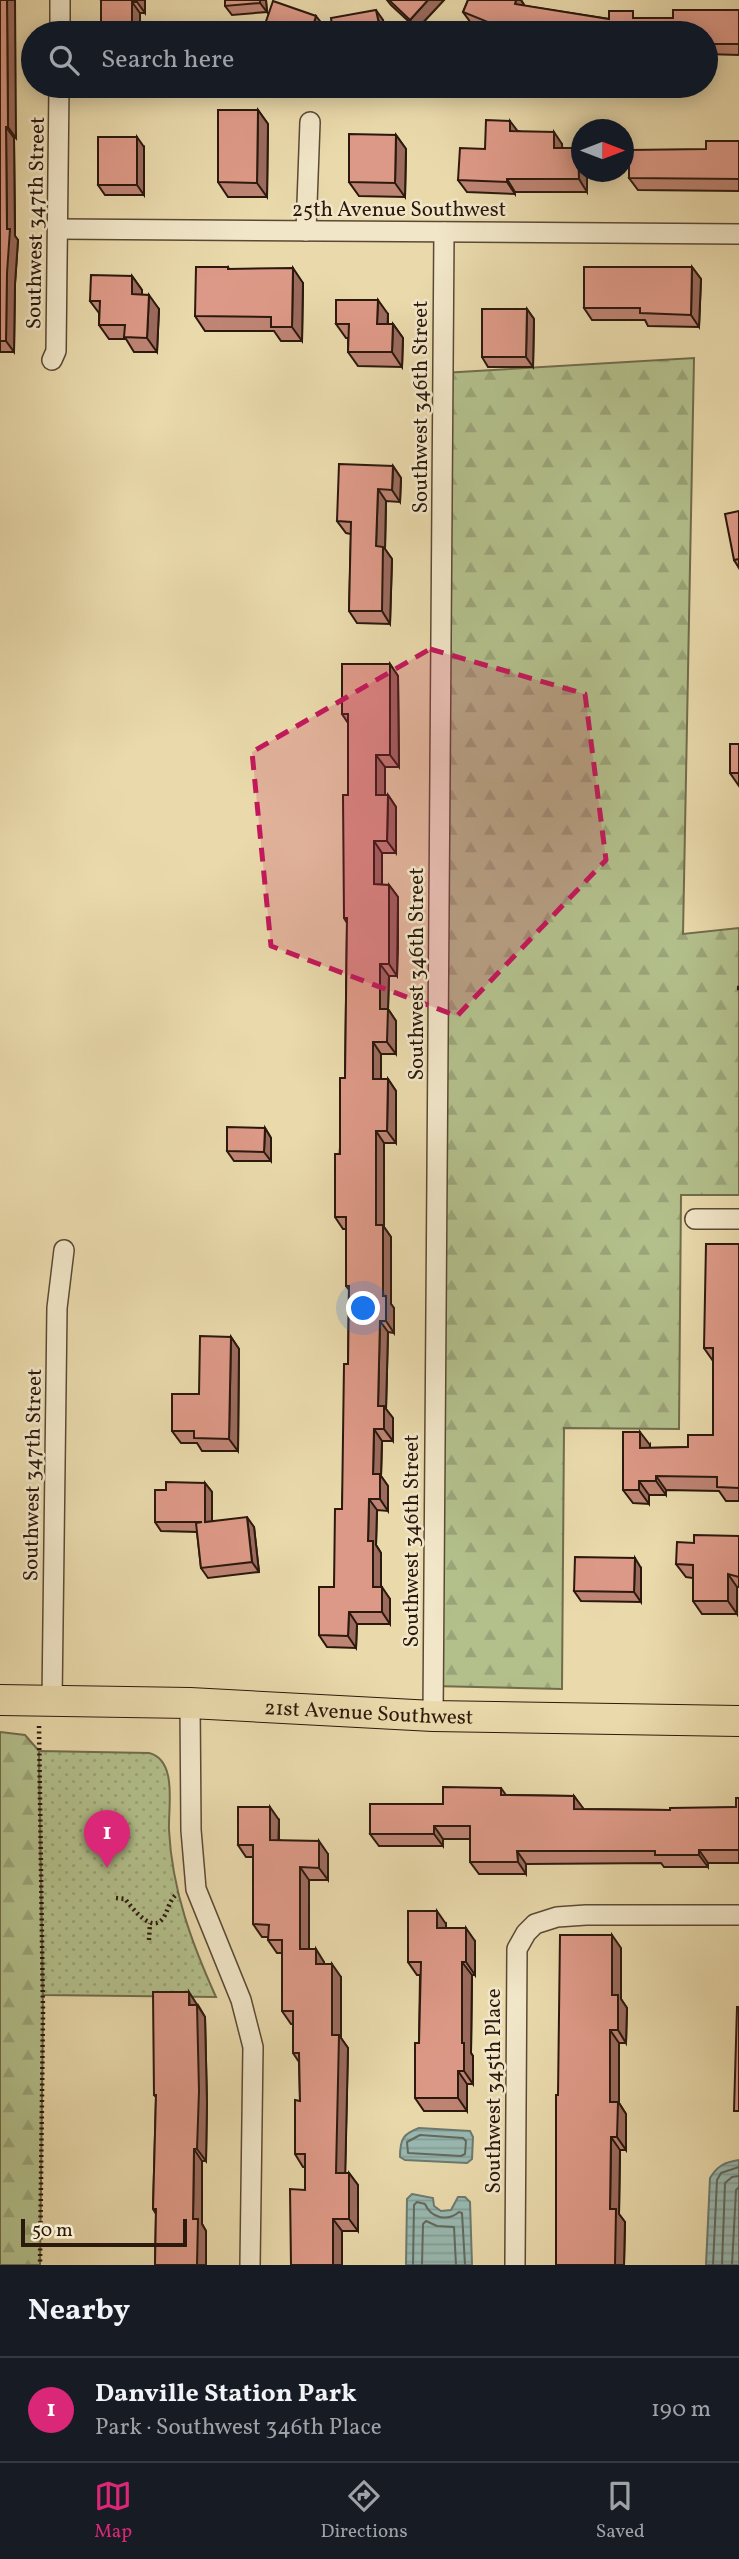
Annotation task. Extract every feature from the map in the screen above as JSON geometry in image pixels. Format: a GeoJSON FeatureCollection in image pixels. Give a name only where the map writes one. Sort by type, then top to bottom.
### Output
{"type":"FeatureCollection","features":[{"type":"Feature","properties":{"kind":"main road","name":"21st Avenue Southwest"},"geometry":{"type":"LineString","coordinates":[[0,1700],[190,1703],[433,1716],[739,1721]]}},
{"type":"Feature","properties":{"kind":"street"},"geometry":{"type":"LineString","coordinates":[[60,21],[61,0]]}},
{"type":"Feature","properties":{"kind":"street","name":"Southwest 347th Street"},"geometry":{"type":"LineString","coordinates":[[52,360],[56,351],[60,98]]}},
{"type":"Feature","properties":{"kind":"street"},"geometry":{"type":"LineString","coordinates":[[306,231],[310,122]]}},
{"type":"Feature","properties":{"kind":"street","name":"25th Avenue Southwest"},"geometry":{"type":"LineString","coordinates":[[58,229],[739,234]]}},
{"type":"Feature","properties":{"kind":"street","name":"Southwest 346th Street"},"geometry":{"type":"LineString","coordinates":[[433,1716],[444,232]]}},
{"type":"Feature","properties":{"kind":"street"},"geometry":{"type":"LineString","coordinates":[[695,1219],[739,1219]]}},
{"type":"Feature","properties":{"kind":"street","name":"Southwest 347th Street"},"geometry":{"type":"LineString","coordinates":[[46,1701],[57,1308],[64,1250]]}},
{"type":"Feature","properties":{"kind":"street"},"geometry":{"type":"LineString","coordinates":[[190,1703],[191,1830],[196,1889],[241,2000],[253,2047],[250,2265]]}},
{"type":"Feature","properties":{"kind":"street","name":"Southwest 345th Place"},"geometry":{"type":"LineString","coordinates":[[515,2265],[517,1950],[526,1933],[535,1924],[557,1917],[578,1915],[739,1915]]}},
{"type":"Feature","properties":{"kind":"path"},"geometry":{"type":"LineString","coordinates":[[40,2265],[46,1701]]}},
{"type":"Feature","properties":{"kind":"path"},"geometry":{"type":"LineString","coordinates":[[116,1898],[125,1899],[142,1919],[158,1923],[164,1917],[174,1896],[196,1889]]}},
{"type":"Feature","properties":{"kind":"path"},"geometry":{"type":"LineString","coordinates":[[149,1940],[150,1923]]}},
{"type":"Feature","properties":{"kind":"highlighted area"},"geometry":{"type":"Polygon","coordinates":[[[430,649],[585,694],[606,860],[457,1016],[271,946],[252,752],[430,649]]]}},
{"type":"Feature","properties":{"kind":"green space"},"geometry":{"type":"Polygon","coordinates":[[[694,358],[683,934],[739,928],[739,1195],[681,1195],[679,1429],[564,1428],[562,1689],[433,1686],[443,373],[694,358]]]}},
{"type":"Feature","properties":{"kind":"green space"},"geometry":{"type":"Polygon","coordinates":[[[0,1732],[25,1735],[39,1751],[43,2012],[40,2265],[0,2265],[0,1732]]]}},
{"type":"Feature","properties":{"kind":"green space"},"geometry":{"type":"Polygon","coordinates":[[[39,1751],[149,1753],[158,1757],[164,1765],[168,1775],[169,1830],[174,1874],[191,1937],[216,1997],[43,1995],[39,1751]]]}},
{"type":"Feature","properties":{"kind":"water"},"geometry":{"type":"Polygon","coordinates":[[[419,2128],[470,2131],[473,2137],[472,2159],[467,2163],[405,2160],[400,2157],[402,2141],[406,2135],[419,2128]]]}},
{"type":"Feature","properties":{"kind":"water"},"geometry":{"type":"Polygon","coordinates":[[[739,2160],[739,2265],[706,2265],[710,2178],[722,2165],[739,2160]]]}},
{"type":"Feature","properties":{"kind":"water"},"geometry":{"type":"Polygon","coordinates":[[[412,2194],[433,2198],[434,2206],[441,2211],[451,2210],[458,2197],[465,2197],[470,2202],[472,2265],[406,2265],[407,2199],[412,2194]]]}},
{"type":"Feature","properties":{"kind":"building"},"geometry":{"type":"Polygon","coordinates":[[[0,0],[7,0],[7,229],[10,229],[6,341],[0,341],[0,0]]]}},
{"type":"Feature","properties":{"kind":"building"},"geometry":{"type":"Polygon","coordinates":[[[101,0],[137,0],[132,2],[132,21],[101,21],[101,0]]]}},
{"type":"Feature","properties":{"kind":"building"},"geometry":{"type":"Polygon","coordinates":[[[225,0],[260,0],[260,3],[225,6],[225,0]]]}},
{"type":"Feature","properties":{"kind":"building"},"geometry":{"type":"Polygon","coordinates":[[[389,0],[428,0],[410,20],[389,0]]]}},
{"type":"Feature","properties":{"kind":"building"},"geometry":{"type":"Polygon","coordinates":[[[468,0],[516,0],[515,4],[609,19],[609,11],[633,11],[633,18],[673,18],[673,10],[739,10],[739,44],[718,44],[718,21],[485,21],[463,12],[468,0]]]}},
{"type":"Feature","properties":{"kind":"building"},"geometry":{"type":"Polygon","coordinates":[[[273,1],[316,16],[315,21],[266,21],[273,1]]]}},
{"type":"Feature","properties":{"kind":"building"},"geometry":{"type":"Polygon","coordinates":[[[376,10],[378,21],[331,21],[331,18],[376,10]]]}},
{"type":"Feature","properties":{"kind":"building"},"geometry":{"type":"Polygon","coordinates":[[[218,110],[258,110],[257,183],[218,182],[218,110]]]}},
{"type":"Feature","properties":{"kind":"building"},"geometry":{"type":"Polygon","coordinates":[[[486,120],[510,121],[510,131],[554,132],[554,148],[571,148],[571,179],[507,179],[507,182],[458,180],[460,148],[485,149],[486,120]]]}},
{"type":"Feature","properties":{"kind":"building"},"geometry":{"type":"Polygon","coordinates":[[[349,134],[396,135],[395,183],[349,182],[349,134]]]}},
{"type":"Feature","properties":{"kind":"building"},"geometry":{"type":"Polygon","coordinates":[[[98,137],[137,137],[137,185],[98,185],[98,137]]]}},
{"type":"Feature","properties":{"kind":"building"},"geometry":{"type":"Polygon","coordinates":[[[706,141],[739,141],[739,179],[634,178],[634,150],[706,149],[706,141]]]}},
{"type":"Feature","properties":{"kind":"building"},"geometry":{"type":"Polygon","coordinates":[[[196,267],[293,268],[292,327],[271,327],[271,317],[195,316],[196,267]]]}},
{"type":"Feature","properties":{"kind":"building"},"geometry":{"type":"Polygon","coordinates":[[[584,267],[692,267],[691,315],[640,313],[640,308],[584,308],[584,267]]]}},
{"type":"Feature","properties":{"kind":"building"},"geometry":{"type":"Polygon","coordinates":[[[91,275],[132,276],[132,294],[149,295],[147,338],[124,337],[125,325],[99,325],[100,301],[90,301],[91,275]]]}},
{"type":"Feature","properties":{"kind":"building"},"geometry":{"type":"Polygon","coordinates":[[[336,300],[378,300],[377,324],[393,324],[392,352],[348,352],[349,324],[336,324],[336,300]]]}},
{"type":"Feature","properties":{"kind":"building"},"geometry":{"type":"Polygon","coordinates":[[[482,309],[527,309],[526,357],[482,357],[482,309]]]}},
{"type":"Feature","properties":{"kind":"building"},"geometry":{"type":"Polygon","coordinates":[[[339,464],[393,466],[392,490],[378,489],[376,546],[383,547],[382,611],[349,611],[351,522],[337,521],[339,464]]]}},
{"type":"Feature","properties":{"kind":"building"},"geometry":{"type":"Polygon","coordinates":[[[739,511],[739,559],[734,560],[725,514],[739,511]]]}},
{"type":"Feature","properties":{"kind":"building"},"geometry":{"type":"Polygon","coordinates":[[[342,664],[390,664],[390,755],[376,755],[376,795],[388,795],[387,841],[374,841],[374,884],[389,885],[389,964],[380,964],[380,1009],[388,1009],[387,1042],[373,1042],[373,1079],[388,1079],[387,1131],[376,1131],[376,1225],[383,1225],[383,1296],[386,1296],[386,1321],[380,1321],[378,1406],[384,1406],[384,1429],[374,1429],[373,1474],[380,1474],[380,1499],[369,1499],[368,1541],[373,1541],[373,1587],[382,1587],[382,1612],[349,1612],[348,1636],[319,1635],[319,1587],[334,1587],[335,1509],[342,1509],[344,1364],[348,1364],[346,1217],[335,1217],[335,1154],[340,1154],[340,1078],[345,1078],[347,918],[344,918],[343,795],[348,795],[348,714],[342,714],[342,664]]]}},
{"type":"Feature","properties":{"kind":"building"},"geometry":{"type":"Polygon","coordinates":[[[730,744],[739,744],[739,773],[730,773],[730,744]]]}},
{"type":"Feature","properties":{"kind":"building"},"geometry":{"type":"Polygon","coordinates":[[[227,1127],[265,1128],[264,1152],[227,1151],[227,1127]]]}},
{"type":"Feature","properties":{"kind":"building"},"geometry":{"type":"Polygon","coordinates":[[[706,1244],[739,1244],[739,1488],[717,1487],[717,1477],[656,1476],[656,1481],[639,1481],[639,1490],[623,1490],[623,1432],[640,1432],[640,1448],[688,1447],[688,1435],[713,1435],[713,1348],[704,1348],[706,1244]]]}},
{"type":"Feature","properties":{"kind":"building"},"geometry":{"type":"Polygon","coordinates":[[[200,1336],[231,1337],[229,1439],[194,1438],[194,1431],[172,1431],[172,1394],[199,1394],[200,1336]]]}},
{"type":"Feature","properties":{"kind":"building"},"geometry":{"type":"Polygon","coordinates":[[[166,1482],[205,1483],[205,1522],[247,1517],[252,1562],[201,1568],[196,1523],[202,1522],[155,1522],[155,1490],[166,1490],[166,1482]]]}},
{"type":"Feature","properties":{"kind":"building"},"geometry":{"type":"Polygon","coordinates":[[[694,1535],[739,1536],[739,1577],[728,1574],[728,1601],[693,1601],[693,1565],[676,1564],[677,1542],[694,1543],[694,1535]]]}},
{"type":"Feature","properties":{"kind":"building"},"geometry":{"type":"Polygon","coordinates":[[[575,1557],[635,1558],[634,1592],[574,1591],[575,1557]]]}},
{"type":"Feature","properties":{"kind":"building"},"geometry":{"type":"Polygon","coordinates":[[[443,1787],[501,1788],[501,1795],[574,1796],[574,1809],[670,1810],[736,1807],[736,1798],[739,1798],[739,1850],[699,1850],[699,1855],[655,1855],[655,1851],[517,1851],[518,1862],[470,1862],[470,1826],[434,1826],[434,1834],[370,1834],[370,1804],[443,1804],[443,1787]]]}},
{"type":"Feature","properties":{"kind":"building"},"geometry":{"type":"Polygon","coordinates":[[[238,1807],[270,1807],[270,1840],[319,1841],[319,1868],[300,1867],[300,1949],[316,1949],[316,1964],[332,1964],[332,2035],[339,2035],[336,2173],[349,2173],[349,2219],[333,2219],[333,2265],[291,2265],[290,2189],[305,2190],[305,2154],[295,2154],[295,2100],[300,2101],[299,2053],[293,2053],[293,2011],[282,2011],[282,1940],[268,1940],[269,1925],[253,1924],[253,1845],[238,1845],[238,1807]]]}},
{"type":"Feature","properties":{"kind":"building"},"geometry":{"type":"Polygon","coordinates":[[[408,1911],[437,1911],[437,1928],[466,1928],[466,1962],[462,1962],[464,2071],[458,2071],[458,2098],[415,2098],[415,2043],[419,2043],[421,1962],[408,1962],[408,1911]]]}},
{"type":"Feature","properties":{"kind":"building"},"geometry":{"type":"Polygon","coordinates":[[[560,1935],[612,1935],[612,1995],[618,1995],[618,2030],[610,2030],[610,2102],[618,2102],[617,2137],[611,2137],[610,2209],[616,2209],[615,2265],[556,2265],[560,1935]]]}},
{"type":"Feature","properties":{"kind":"building"},"geometry":{"type":"Polygon","coordinates":[[[153,1992],[189,1992],[189,2005],[197,2005],[199,2091],[197,2149],[194,2149],[193,2219],[198,2219],[197,2265],[155,2265],[156,2209],[153,2209],[156,2095],[153,1992]]]}},
{"type":"Feature","properties":{"kind":"building"},"geometry":{"type":"Polygon","coordinates":[[[737,2007],[739,2111],[734,2111],[737,2007]]]}},
{"type":"Feature","properties":{"kind":"place","name":"Danville Station Park"},"geometry":{"type":"Point","coordinates":[107,1868]}}]}
